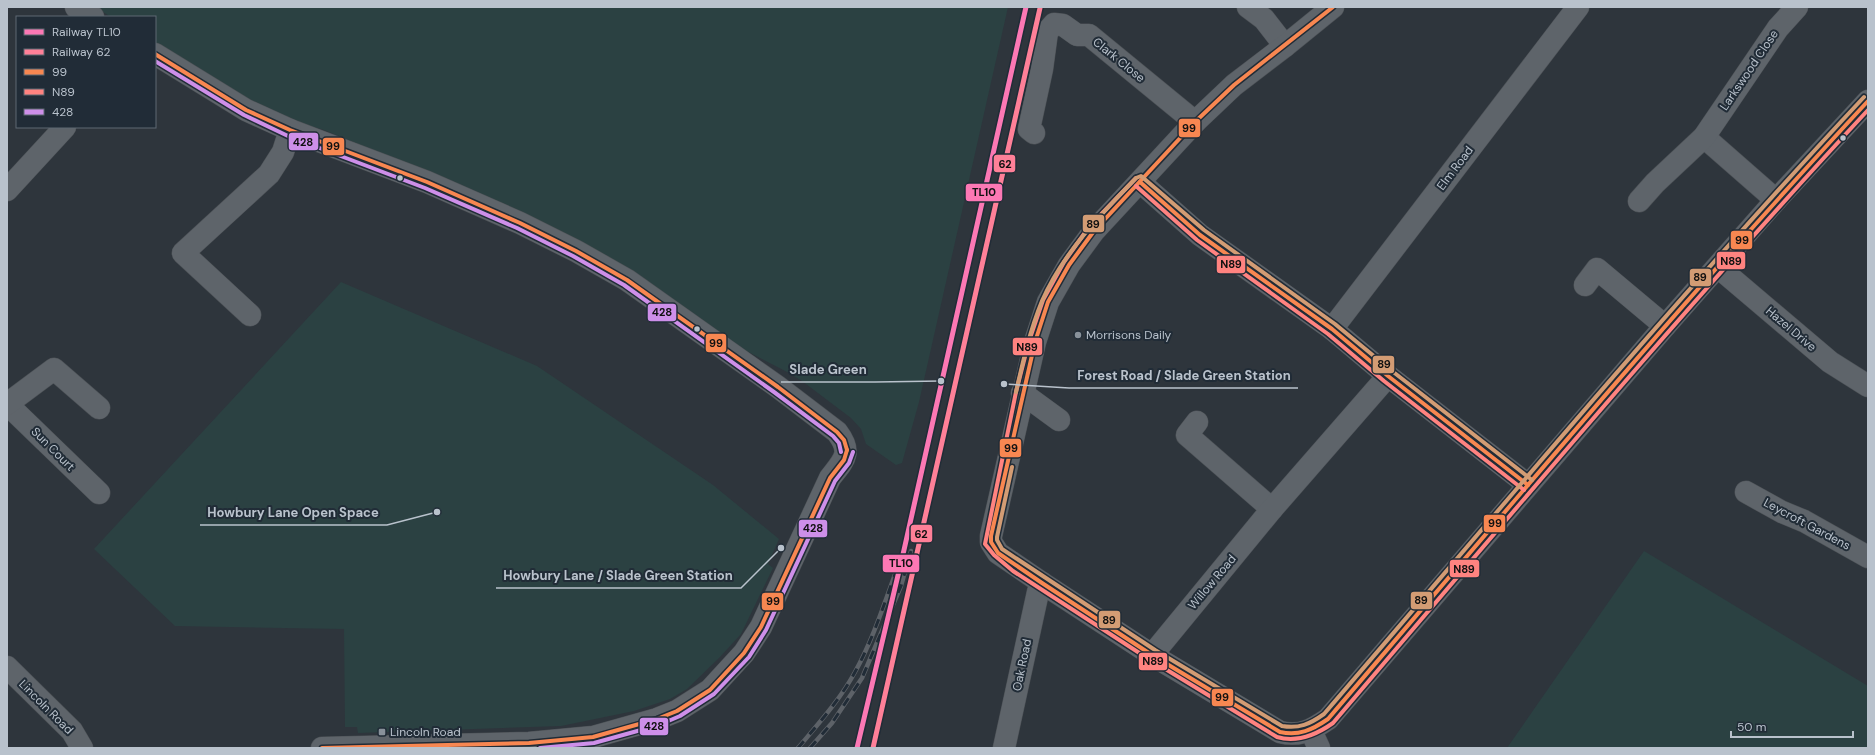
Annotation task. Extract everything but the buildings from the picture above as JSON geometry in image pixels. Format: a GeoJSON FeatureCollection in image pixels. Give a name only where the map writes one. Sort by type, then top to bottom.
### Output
{"type":"FeatureCollection","features":[{"type":"Feature","properties":{"kind":"street"},"geometry":{"type":"LineString","coordinates":[[76,7],[91,16]]}},
{"type":"Feature","properties":{"kind":"street"},"geometry":{"type":"LineString","coordinates":[[1248,7],[1264,19],[1286,46]]}},
{"type":"Feature","properties":{"kind":"street"},"geometry":{"type":"LineString","coordinates":[[1333,7],[1286,46],[1234,85],[1195,122],[1094,231],[1069,265],[1048,302],[1034,342],[991,536],[991,542],[998,553],[1152,655],[1280,732],[1315,740],[1328,719],[1665,326],[1776,200],[1868,101]]}},
{"type":"Feature","properties":{"kind":"street","name":"Elm Road"},"geometry":{"type":"LineString","coordinates":[[1332,329],[1578,7]]}},
{"type":"Feature","properties":{"kind":"street","name":"Larkswood Close"},"geometry":{"type":"LineString","coordinates":[[1639,201],[1655,183],[1704,137],[1778,28],[1797,7]]}},
{"type":"Feature","properties":{"kind":"street","name":"Clark Close"},"geometry":{"type":"LineString","coordinates":[[1034,133],[1029,129],[1042,69],[1047,32],[1054,24],[1063,25],[1077,35],[1089,35],[1195,122]]}},
{"type":"Feature","properties":{"kind":"street"},"geometry":{"type":"LineString","coordinates":[[156,55],[246,110],[290,130],[427,182],[520,223],[576,251],[627,280],[778,387],[838,432],[844,440],[847,450],[844,460],[830,478],[761,627],[744,653],[710,690],[693,702],[677,711],[657,719],[593,737],[529,743],[322,748]]}},
{"type":"Feature","properties":{"kind":"street"},"geometry":{"type":"LineString","coordinates":[[7,190],[64,128]]}},
{"type":"Feature","properties":{"kind":"street"},"geometry":{"type":"LineString","coordinates":[[250,315],[183,253],[269,174],[283,152],[290,130]]}},
{"type":"Feature","properties":{"kind":"street"},"geometry":{"type":"LineString","coordinates":[[1704,137],[1776,200]]}},
{"type":"Feature","properties":{"kind":"street"},"geometry":{"type":"LineString","coordinates":[[1140,182],[1200,235],[1332,329],[1388,376],[1528,485]]}},
{"type":"Feature","properties":{"kind":"street","name":"Hazel Drive"},"geometry":{"type":"LineString","coordinates":[[1718,267],[1830,362],[1868,386]]}},
{"type":"Feature","properties":{"kind":"street"},"geometry":{"type":"LineString","coordinates":[[1585,285],[1597,269],[1665,326]]}},
{"type":"Feature","properties":{"kind":"street","name":"Sun Court"},"geometry":{"type":"LineString","coordinates":[[99,408],[54,369],[7,404],[99,494]]}},
{"type":"Feature","properties":{"kind":"street","name":"Willow Road"},"geometry":{"type":"LineString","coordinates":[[1152,655],[1157,647],[1272,509],[1388,376]]}},
{"type":"Feature","properties":{"kind":"street"},"geometry":{"type":"LineString","coordinates":[[1022,393],[1058,420]]}},
{"type":"Feature","properties":{"kind":"street"},"geometry":{"type":"LineString","coordinates":[[1187,434],[1272,509]]}},
{"type":"Feature","properties":{"kind":"street","name":"Leycroft Gardens"},"geometry":{"type":"LineString","coordinates":[[1746,492],[1782,512],[1804,521],[1868,557]]}},
{"type":"Feature","properties":{"kind":"street","name":"Oak Road"},"geometry":{"type":"LineString","coordinates":[[1004,748],[1038,592],[1042,583]]}},
{"type":"Feature","properties":{"kind":"street","name":"Lincoln Road"},"geometry":{"type":"LineString","coordinates":[[7,667],[72,731],[82,748]]}},
{"type":"Feature","properties":{"kind":"green space"},"geometry":{"type":"Polygon","coordinates":[[[95,7],[1008,7],[919,402],[902,463],[896,465],[866,444],[861,429],[851,418],[789,373],[725,340],[414,167],[324,130],[288,120],[209,79],[156,45],[156,16],[109,16],[95,7]]]}},
{"type":"Feature","properties":{"kind":"green space"},"geometry":{"type":"Polygon","coordinates":[[[341,282],[537,366],[713,485],[779,539],[768,564],[773,568],[741,634],[687,689],[670,699],[634,711],[561,726],[358,733],[357,727],[345,727],[344,629],[175,626],[94,549],[341,282]]]}},
{"type":"Feature","properties":{"kind":"green space"},"geometry":{"type":"Polygon","coordinates":[[[1644,551],[1868,686],[1868,748],[1507,748],[1644,551]]]}},
{"type":"Feature","properties":{"kind":"railway"},"geometry":{"type":"LineString","coordinates":[[798,748],[836,702],[855,672],[876,628],[904,550]]}},
{"type":"Feature","properties":{"kind":"railway"},"geometry":{"type":"LineString","coordinates":[[810,748],[832,723],[862,678],[901,586],[911,551]]}},
{"type":"Feature","properties":{"kind":"rail line","name":"TL10"},"geometry":{"type":"LineString","coordinates":[[857,748],[904,550],[1026,7]]}},
{"type":"Feature","properties":{"kind":"rail line","name":"62"},"geometry":{"type":"LineString","coordinates":[[873,748],[1040,8]]}},
{"type":"Feature","properties":{"kind":"transit line","name":"99"},"geometry":{"type":"LineString","coordinates":[[1333,7],[1234,85],[1195,122],[1094,231],[1069,265],[1048,302],[1035,342],[991,536],[991,542],[998,553],[1042,583],[1152,655],[1280,732],[1299,733],[1311,729],[1328,719],[1662,330],[1868,101]]}},
{"type":"Feature","properties":{"kind":"transit line","name":"99"},"geometry":{"type":"LineString","coordinates":[[156,55],[246,110],[290,130],[427,182],[520,223],[576,251],[627,280],[778,387],[837,432],[844,440],[847,450]]}},
{"type":"Feature","properties":{"kind":"transit line","name":"428"},"geometry":{"type":"LineString","coordinates":[[156,62],[244,115],[288,136],[425,188],[517,228],[573,256],[624,285],[833,436],[839,443],[841,452]]}},
{"type":"Feature","properties":{"kind":"transit line","name":"89"},"geometry":{"type":"LineString","coordinates":[[1012,467],[997,537],[1002,549],[1155,650],[1282,726],[1294,727],[1314,721],[1324,714],[1658,326],[1794,172],[1864,97]]}},
{"type":"Feature","properties":{"kind":"transit line","name":"N89"},"geometry":{"type":"LineString","coordinates":[[1136,178],[1089,227],[1064,262],[1043,300],[1029,341],[1016,392],[985,544],[994,555],[1013,571],[1144,656],[1277,737],[1292,739],[1306,737],[1333,723],[1664,337],[1868,110]]}},
{"type":"Feature","properties":{"kind":"transit line","name":"89"},"geometry":{"type":"LineString","coordinates":[[1016,392],[1034,323],[1042,301],[1060,267],[1083,235],[1136,178],[1141,176],[1204,230],[1335,324],[1392,371],[1532,480]]}},
{"type":"Feature","properties":{"kind":"transit line","name":"99"},"geometry":{"type":"LineString","coordinates":[[1140,182],[1200,235],[1332,329],[1388,376],[1528,485]]}},
{"type":"Feature","properties":{"kind":"transit line","name":"N89"},"geometry":{"type":"LineString","coordinates":[[1136,186],[1197,240],[1328,334],[1384,381],[1524,490]]}},
{"type":"Feature","properties":{"kind":"transit line","name":"99"},"geometry":{"type":"LineString","coordinates":[[322,748],[529,743],[593,737],[657,719],[677,711],[710,690],[744,653],[761,627],[830,478],[844,460],[847,450]]}},
{"type":"Feature","properties":{"kind":"transit line","name":"428"},"geometry":{"type":"LineString","coordinates":[[540,748],[594,743],[659,725],[680,716],[714,694],[749,657],[766,630],[835,481],[849,463],[853,452]]}},
{"type":"Feature","properties":{"kind":"place","name":"Morrisons Daily"},"geometry":{"type":"Point","coordinates":[1078,335]}},
{"type":"Feature","properties":{"kind":"place","name":"Slade Green"},"geometry":{"type":"Point","coordinates":[941,381]}},
{"type":"Feature","properties":{"kind":"place","name":"Forest Road / Slade Green Station"},"geometry":{"type":"Point","coordinates":[1004,384]}},
{"type":"Feature","properties":{"kind":"place","name":"Howbury Lane Open Space"},"geometry":{"type":"Point","coordinates":[437,512]}},
{"type":"Feature","properties":{"kind":"place","name":"Howbury Lane / Slade Green Station"},"geometry":{"type":"Point","coordinates":[781,548]}},
{"type":"Feature","properties":{"kind":"place","name":"Lincoln Road"},"geometry":{"type":"Point","coordinates":[382,732]}}]}
